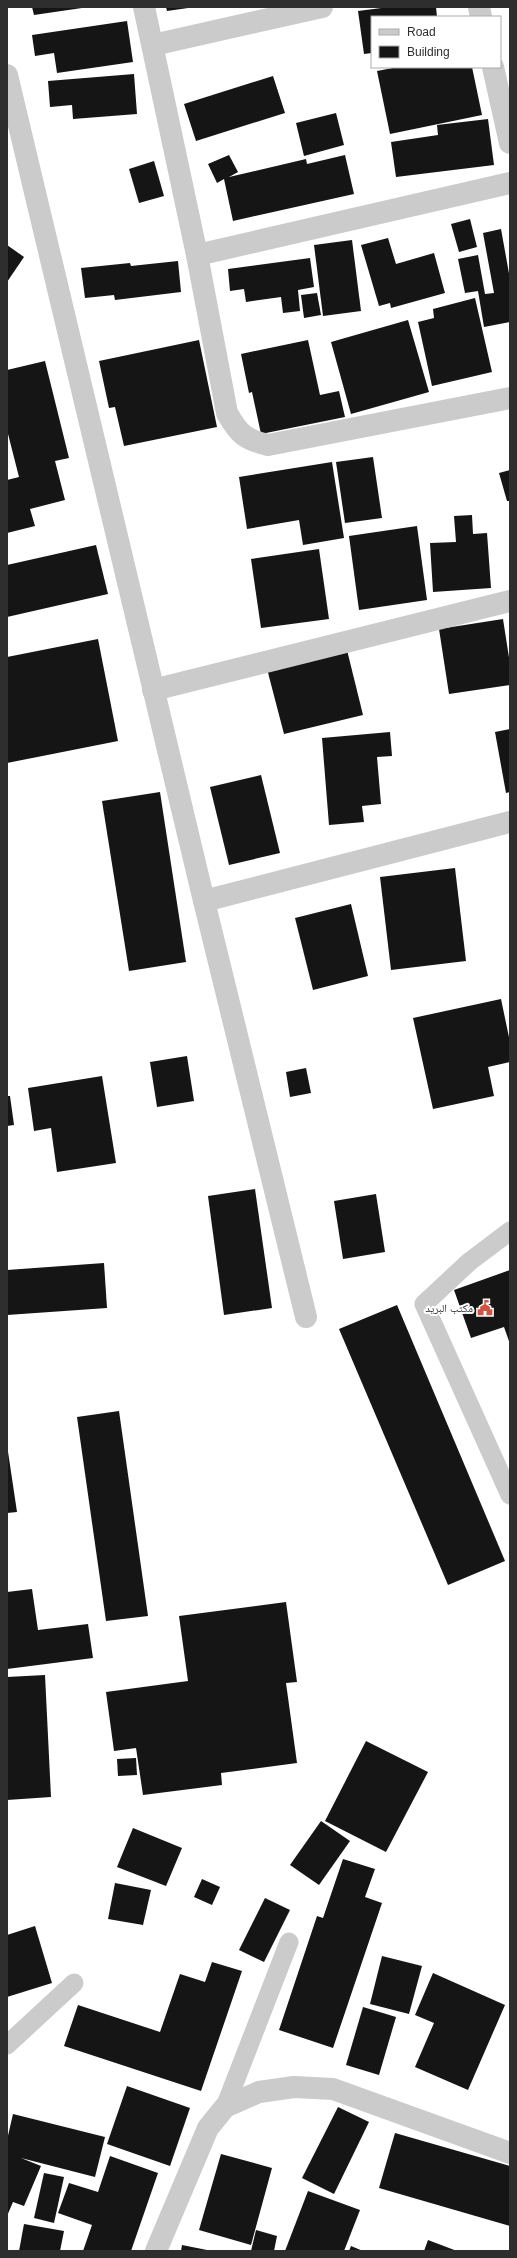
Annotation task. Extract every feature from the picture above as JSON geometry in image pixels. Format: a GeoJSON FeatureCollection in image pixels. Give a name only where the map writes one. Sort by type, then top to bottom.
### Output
{"type":"FeatureCollection","features":[{"type":"Feature","properties":{"kind":"street"},"geometry":{"type":"LineString","coordinates":[[144,7],[197,255],[227,413],[237,431],[249,440],[268,445],[290,442],[510,398]]}},
{"type":"Feature","properties":{"kind":"street"},"geometry":{"type":"LineString","coordinates":[[153,45],[322,7]]}},
{"type":"Feature","properties":{"kind":"street"},"geometry":{"type":"LineString","coordinates":[[493,68],[510,143]]}},
{"type":"Feature","properties":{"kind":"street"},"geometry":{"type":"LineString","coordinates":[[7,75],[153,690],[306,1317]]}},
{"type":"Feature","properties":{"kind":"street"},"geometry":{"type":"LineString","coordinates":[[197,255],[510,183]]}},
{"type":"Feature","properties":{"kind":"street"},"geometry":{"type":"LineString","coordinates":[[153,690],[510,601]]}},
{"type":"Feature","properties":{"kind":"street"},"geometry":{"type":"LineString","coordinates":[[204,901],[510,822]]}},
{"type":"Feature","properties":{"kind":"street"},"geometry":{"type":"LineString","coordinates":[[156,2251],[208,2128],[225,2107],[259,2092],[294,2087],[333,2089],[510,2153]]}},
{"type":"Feature","properties":{"kind":"lane"},"geometry":{"type":"LineString","coordinates":[[510,1231],[469,1262],[424,1304],[510,1495]]}},
{"type":"Feature","properties":{"kind":"lane"},"geometry":{"type":"LineString","coordinates":[[225,2107],[289,1942]]}},
{"type":"Feature","properties":{"kind":"lane"},"geometry":{"type":"LineString","coordinates":[[7,2045],[74,1983]]}},
{"type":"Feature","properties":{"kind":"building"},"geometry":{"type":"Polygon","coordinates":[[[32,7],[82,7],[82,8],[34,15],[32,7]]]}},
{"type":"Feature","properties":{"kind":"building"},"geometry":{"type":"Polygon","coordinates":[[[166,7],[188,7],[188,8],[167,11],[166,7]]]}},
{"type":"Feature","properties":{"kind":"building"},"geometry":{"type":"Polygon","coordinates":[[[389,7],[436,7],[437,16],[371,16],[371,53],[364,54],[358,11],[389,7]]]}},
{"type":"Feature","properties":{"kind":"building"},"geometry":{"type":"Polygon","coordinates":[[[127,21],[133,62],[57,73],[54,53],[35,56],[32,35],[127,21]]]}},
{"type":"Feature","properties":{"kind":"building"},"geometry":{"type":"Polygon","coordinates":[[[393,68],[472,68],[482,115],[390,134],[377,71],[393,68]]]}},
{"type":"Feature","properties":{"kind":"building"},"geometry":{"type":"Polygon","coordinates":[[[134,74],[137,114],[73,119],[72,105],[50,107],[48,81],[134,74]]]}},
{"type":"Feature","properties":{"kind":"building"},"geometry":{"type":"Polygon","coordinates":[[[273,76],[285,113],[196,141],[184,104],[273,76]]]}},
{"type":"Feature","properties":{"kind":"building"},"geometry":{"type":"Polygon","coordinates":[[[336,113],[344,145],[304,156],[296,123],[336,113]]]}},
{"type":"Feature","properties":{"kind":"building"},"geometry":{"type":"Polygon","coordinates":[[[488,119],[494,165],[396,177],[391,142],[438,135],[437,125],[488,119]]]}},
{"type":"Feature","properties":{"kind":"building"},"geometry":{"type":"Polygon","coordinates":[[[229,155],[238,172],[229,177],[306,159],[307,164],[345,155],[354,194],[233,221],[224,179],[217,183],[208,164],[229,155]]]}},
{"type":"Feature","properties":{"kind":"building"},"geometry":{"type":"Polygon","coordinates":[[[154,161],[164,196],[139,203],[129,169],[154,161]]]}},
{"type":"Feature","properties":{"kind":"building"},"geometry":{"type":"Polygon","coordinates":[[[470,219],[477,247],[459,252],[451,224],[470,219]]]}},
{"type":"Feature","properties":{"kind":"building"},"geometry":{"type":"Polygon","coordinates":[[[501,229],[510,279],[510,322],[484,327],[478,291],[465,293],[458,259],[478,255],[485,294],[494,293],[483,233],[501,229]]]}},
{"type":"Feature","properties":{"kind":"building"},"geometry":{"type":"Polygon","coordinates":[[[388,238],[396,264],[434,253],[445,293],[391,308],[390,303],[379,306],[361,245],[388,238]]]}},
{"type":"Feature","properties":{"kind":"building"},"geometry":{"type":"Polygon","coordinates":[[[352,240],[361,311],[323,316],[314,245],[352,240]]]}},
{"type":"Feature","properties":{"kind":"building"},"geometry":{"type":"Polygon","coordinates":[[[7,245],[24,257],[7,282],[7,245]]]}},
{"type":"Feature","properties":{"kind":"building"},"geometry":{"type":"Polygon","coordinates":[[[310,258],[314,287],[298,290],[300,311],[283,313],[281,297],[246,302],[244,289],[230,291],[228,269],[310,258]]]}},
{"type":"Feature","properties":{"kind":"building"},"geometry":{"type":"Polygon","coordinates":[[[178,261],[181,292],[115,300],[114,295],[85,298],[81,268],[130,263],[131,266],[178,261]]]}},
{"type":"Feature","properties":{"kind":"building"},"geometry":{"type":"Polygon","coordinates":[[[317,293],[321,315],[304,318],[301,295],[317,293]]]}},
{"type":"Feature","properties":{"kind":"building"},"geometry":{"type":"Polygon","coordinates":[[[475,298],[492,372],[432,386],[418,322],[434,318],[433,309],[475,298]]]}},
{"type":"Feature","properties":{"kind":"building"},"geometry":{"type":"Polygon","coordinates":[[[408,320],[429,392],[351,414],[331,342],[408,320]]]}},
{"type":"Feature","properties":{"kind":"building"},"geometry":{"type":"Polygon","coordinates":[[[199,340],[217,427],[124,446],[115,407],[109,408],[99,361],[199,340]]]}},
{"type":"Feature","properties":{"kind":"building"},"geometry":{"type":"Polygon","coordinates":[[[308,340],[320,395],[339,391],[345,417],[261,434],[252,392],[249,393],[241,354],[308,340]]]}},
{"type":"Feature","properties":{"kind":"building"},"geometry":{"type":"Polygon","coordinates":[[[45,361],[69,458],[55,461],[65,500],[30,509],[35,526],[7,533],[7,480],[19,477],[7,430],[7,370],[45,361]]]}},
{"type":"Feature","properties":{"kind":"building"},"geometry":{"type":"Polygon","coordinates":[[[373,457],[382,518],[345,523],[336,462],[373,457]]]}},
{"type":"Feature","properties":{"kind":"building"},"geometry":{"type":"Polygon","coordinates":[[[332,462],[344,538],[303,545],[299,520],[247,529],[239,477],[332,462]]]}},
{"type":"Feature","properties":{"kind":"building"},"geometry":{"type":"Polygon","coordinates":[[[510,470],[510,501],[507,501],[499,473],[510,470]]]}},
{"type":"Feature","properties":{"kind":"building"},"geometry":{"type":"Polygon","coordinates":[[[472,515],[473,534],[487,533],[491,588],[433,592],[430,543],[456,542],[454,516],[472,515]]]}},
{"type":"Feature","properties":{"kind":"building"},"geometry":{"type":"Polygon","coordinates":[[[417,526],[427,600],[359,610],[349,536],[417,526]]]}},
{"type":"Feature","properties":{"kind":"building"},"geometry":{"type":"Polygon","coordinates":[[[96,545],[108,594],[7,617],[7,565],[96,545]]]}},
{"type":"Feature","properties":{"kind":"building"},"geometry":{"type":"Polygon","coordinates":[[[319,549],[329,619],[261,628],[251,559],[319,549]]]}},
{"type":"Feature","properties":{"kind":"building"},"geometry":{"type":"Polygon","coordinates":[[[503,619],[510,664],[510,685],[449,694],[439,629],[503,619]]]}},
{"type":"Feature","properties":{"kind":"building"},"geometry":{"type":"Polygon","coordinates":[[[98,639],[118,741],[7,763],[7,657],[98,639]]]}},
{"type":"Feature","properties":{"kind":"building"},"geometry":{"type":"Polygon","coordinates":[[[346,646],[363,715],[284,734],[266,665],[346,646]]]}},
{"type":"Feature","properties":{"kind":"building"},"geometry":{"type":"Polygon","coordinates":[[[510,729],[510,792],[506,793],[495,732],[510,729]]]}},
{"type":"Feature","properties":{"kind":"building"},"geometry":{"type":"Polygon","coordinates":[[[390,732],[392,756],[377,757],[381,804],[362,806],[364,822],[329,825],[322,738],[390,732]]]}},
{"type":"Feature","properties":{"kind":"building"},"geometry":{"type":"Polygon","coordinates":[[[261,775],[280,853],[229,865],[210,787],[261,775]]]}},
{"type":"Feature","properties":{"kind":"building"},"geometry":{"type":"Polygon","coordinates":[[[160,792],[186,962],[129,971],[102,801],[160,792]]]}},
{"type":"Feature","properties":{"kind":"building"},"geometry":{"type":"Polygon","coordinates":[[[455,868],[466,961],[391,970],[380,877],[455,868]]]}},
{"type":"Feature","properties":{"kind":"building"},"geometry":{"type":"Polygon","coordinates":[[[351,904],[368,976],[313,990],[295,918],[351,904]]]}},
{"type":"Feature","properties":{"kind":"building"},"geometry":{"type":"Polygon","coordinates":[[[501,999],[510,1042],[510,1062],[488,1067],[494,1096],[433,1109],[413,1018],[501,999]]]}},
{"type":"Feature","properties":{"kind":"building"},"geometry":{"type":"Polygon","coordinates":[[[187,1056],[194,1101],[157,1107],[150,1062],[187,1056]]]}},
{"type":"Feature","properties":{"kind":"building"},"geometry":{"type":"Polygon","coordinates":[[[306,1068],[311,1093],[290,1097],[286,1072],[306,1068]]]}},
{"type":"Feature","properties":{"kind":"building"},"geometry":{"type":"Polygon","coordinates":[[[102,1076],[116,1163],[57,1172],[51,1128],[34,1131],[28,1088],[102,1076]]]}},
{"type":"Feature","properties":{"kind":"building"},"geometry":{"type":"Polygon","coordinates":[[[7,1096],[10,1096],[14,1125],[7,1126],[7,1096]]]}},
{"type":"Feature","properties":{"kind":"building"},"geometry":{"type":"Polygon","coordinates":[[[255,1189],[272,1308],[224,1315],[208,1196],[255,1189]]]}},
{"type":"Feature","properties":{"kind":"building"},"geometry":{"type":"Polygon","coordinates":[[[376,1194],[385,1252],[343,1259],[334,1201],[376,1194]]]}},
{"type":"Feature","properties":{"kind":"building"},"geometry":{"type":"Polygon","coordinates":[[[104,1263],[107,1308],[7,1315],[7,1270],[104,1263]]]}},
{"type":"Feature","properties":{"kind":"building","name":"مكتب البريد"},"geometry":{"type":"Polygon","coordinates":[[[510,1270],[510,1344],[504,1327],[471,1338],[454,1290],[510,1270]]]}},
{"type":"Feature","properties":{"kind":"building"},"geometry":{"type":"Polygon","coordinates":[[[397,1305],[505,1561],[448,1585],[339,1329],[397,1305]]]}},
{"type":"Feature","properties":{"kind":"building"},"geometry":{"type":"Polygon","coordinates":[[[119,1411],[148,1616],[106,1621],[77,1417],[119,1411]]]}},
{"type":"Feature","properties":{"kind":"building"},"geometry":{"type":"Polygon","coordinates":[[[7,1445],[17,1512],[7,1513],[7,1445]]]}},
{"type":"Feature","properties":{"kind":"building"},"geometry":{"type":"Polygon","coordinates":[[[32,1589],[38,1630],[88,1624],[93,1658],[7,1669],[7,1592],[32,1589]]]}},
{"type":"Feature","properties":{"kind":"building"},"geometry":{"type":"Polygon","coordinates":[[[286,1602],[297,1682],[286,1683],[297,1763],[221,1773],[222,1785],[143,1795],[136,1748],[114,1751],[106,1692],[188,1681],[179,1616],[286,1602]]]}},
{"type":"Feature","properties":{"kind":"building"},"geometry":{"type":"Polygon","coordinates":[[[45,1675],[51,1797],[7,1800],[7,1677],[45,1675]]]}},
{"type":"Feature","properties":{"kind":"building"},"geometry":{"type":"Polygon","coordinates":[[[366,1741],[428,1772],[386,1852],[325,1821],[366,1741]]]}},
{"type":"Feature","properties":{"kind":"building"},"geometry":{"type":"Polygon","coordinates":[[[136,1758],[137,1775],[118,1776],[117,1759],[136,1758]]]}},
{"type":"Feature","properties":{"kind":"building"},"geometry":{"type":"Polygon","coordinates":[[[321,1821],[350,1841],[319,1885],[290,1865],[321,1821]]]}},
{"type":"Feature","properties":{"kind":"building"},"geometry":{"type":"Polygon","coordinates":[[[133,1828],[182,1848],[166,1886],[117,1867],[133,1828]]]}},
{"type":"Feature","properties":{"kind":"building"},"geometry":{"type":"Polygon","coordinates":[[[343,1859],[375,1869],[365,1897],[382,1903],[333,2048],[279,2030],[317,1916],[323,1918],[343,1859]]]}},
{"type":"Feature","properties":{"kind":"building"},"geometry":{"type":"Polygon","coordinates":[[[202,1879],[220,1887],[212,1905],[194,1897],[202,1879]]]}},
{"type":"Feature","properties":{"kind":"building"},"geometry":{"type":"Polygon","coordinates":[[[115,1883],[151,1890],[143,1925],[108,1919],[115,1883]]]}},
{"type":"Feature","properties":{"kind":"building"},"geometry":{"type":"Polygon","coordinates":[[[265,1898],[290,1910],[264,1962],[239,1950],[265,1898]]]}},
{"type":"Feature","properties":{"kind":"building"},"geometry":{"type":"Polygon","coordinates":[[[35,1926],[52,1983],[7,1997],[7,1935],[35,1926]]]}},
{"type":"Feature","properties":{"kind":"building"},"geometry":{"type":"Polygon","coordinates":[[[382,1956],[422,1966],[409,2014],[370,2004],[382,1956]]]}},
{"type":"Feature","properties":{"kind":"building"},"geometry":{"type":"Polygon","coordinates":[[[212,1962],[242,1971],[201,2091],[64,2046],[78,2005],[160,2032],[180,1974],[205,1982],[212,1962]]]}},
{"type":"Feature","properties":{"kind":"building"},"geometry":{"type":"Polygon","coordinates":[[[433,1973],[505,2005],[468,2090],[415,2067],[434,2023],[415,2015],[433,1973]]]}},
{"type":"Feature","properties":{"kind":"building"},"geometry":{"type":"Polygon","coordinates":[[[363,2007],[396,2017],[379,2075],[346,2065],[363,2007]]]}},
{"type":"Feature","properties":{"kind":"building"},"geometry":{"type":"Polygon","coordinates":[[[127,2086],[190,2108],[170,2166],[107,2144],[127,2086]]]}},
{"type":"Feature","properties":{"kind":"building"},"geometry":{"type":"Polygon","coordinates":[[[338,2107],[369,2122],[334,2194],[302,2178],[338,2107]]]}},
{"type":"Feature","properties":{"kind":"building"},"geometry":{"type":"Polygon","coordinates":[[[13,2114],[105,2137],[95,2177],[21,2158],[41,2166],[24,2206],[13,2202],[7,2216],[7,2140],[13,2114]]]}},
{"type":"Feature","properties":{"kind":"building"},"geometry":{"type":"Polygon","coordinates":[[[395,2133],[510,2166],[510,2226],[379,2188],[395,2133]]]}},
{"type":"Feature","properties":{"kind":"building"},"geometry":{"type":"Polygon","coordinates":[[[221,2154],[272,2168],[251,2245],[199,2230],[221,2154]]]}},
{"type":"Feature","properties":{"kind":"building"},"geometry":{"type":"Polygon","coordinates":[[[110,2156],[158,2173],[131,2251],[83,2251],[92,2225],[58,2213],[69,2183],[98,2192],[110,2156]]]}},
{"type":"Feature","properties":{"kind":"building"},"geometry":{"type":"Polygon","coordinates":[[[44,2173],[64,2177],[54,2223],[34,2218],[44,2173]]]}},
{"type":"Feature","properties":{"kind":"building"},"geometry":{"type":"Polygon","coordinates":[[[308,2191],[360,2210],[344,2251],[285,2251],[308,2191]]]}},
{"type":"Feature","properties":{"kind":"building"},"geometry":{"type":"Polygon","coordinates":[[[24,2224],[64,2231],[60,2251],[19,2251],[24,2224]]]}},
{"type":"Feature","properties":{"kind":"building"},"geometry":{"type":"Polygon","coordinates":[[[256,2230],[277,2236],[274,2251],[251,2251],[256,2230]]]}},
{"type":"Feature","properties":{"kind":"building"},"geometry":{"type":"Polygon","coordinates":[[[428,2240],[457,2251],[424,2251],[428,2240]]]}},
{"type":"Feature","properties":{"kind":"building"},"geometry":{"type":"Polygon","coordinates":[[[182,2245],[207,2250],[207,2251],[181,2251],[182,2245]]]}},
{"type":"Feature","properties":{"kind":"building"},"geometry":{"type":"Polygon","coordinates":[[[351,2246],[363,2251],[349,2251],[351,2246]]]}},
{"type":"Feature","properties":{"kind":"place","name":"مكتب البريد"},"geometry":{"type":"Point","coordinates":[485,1308]}}]}
